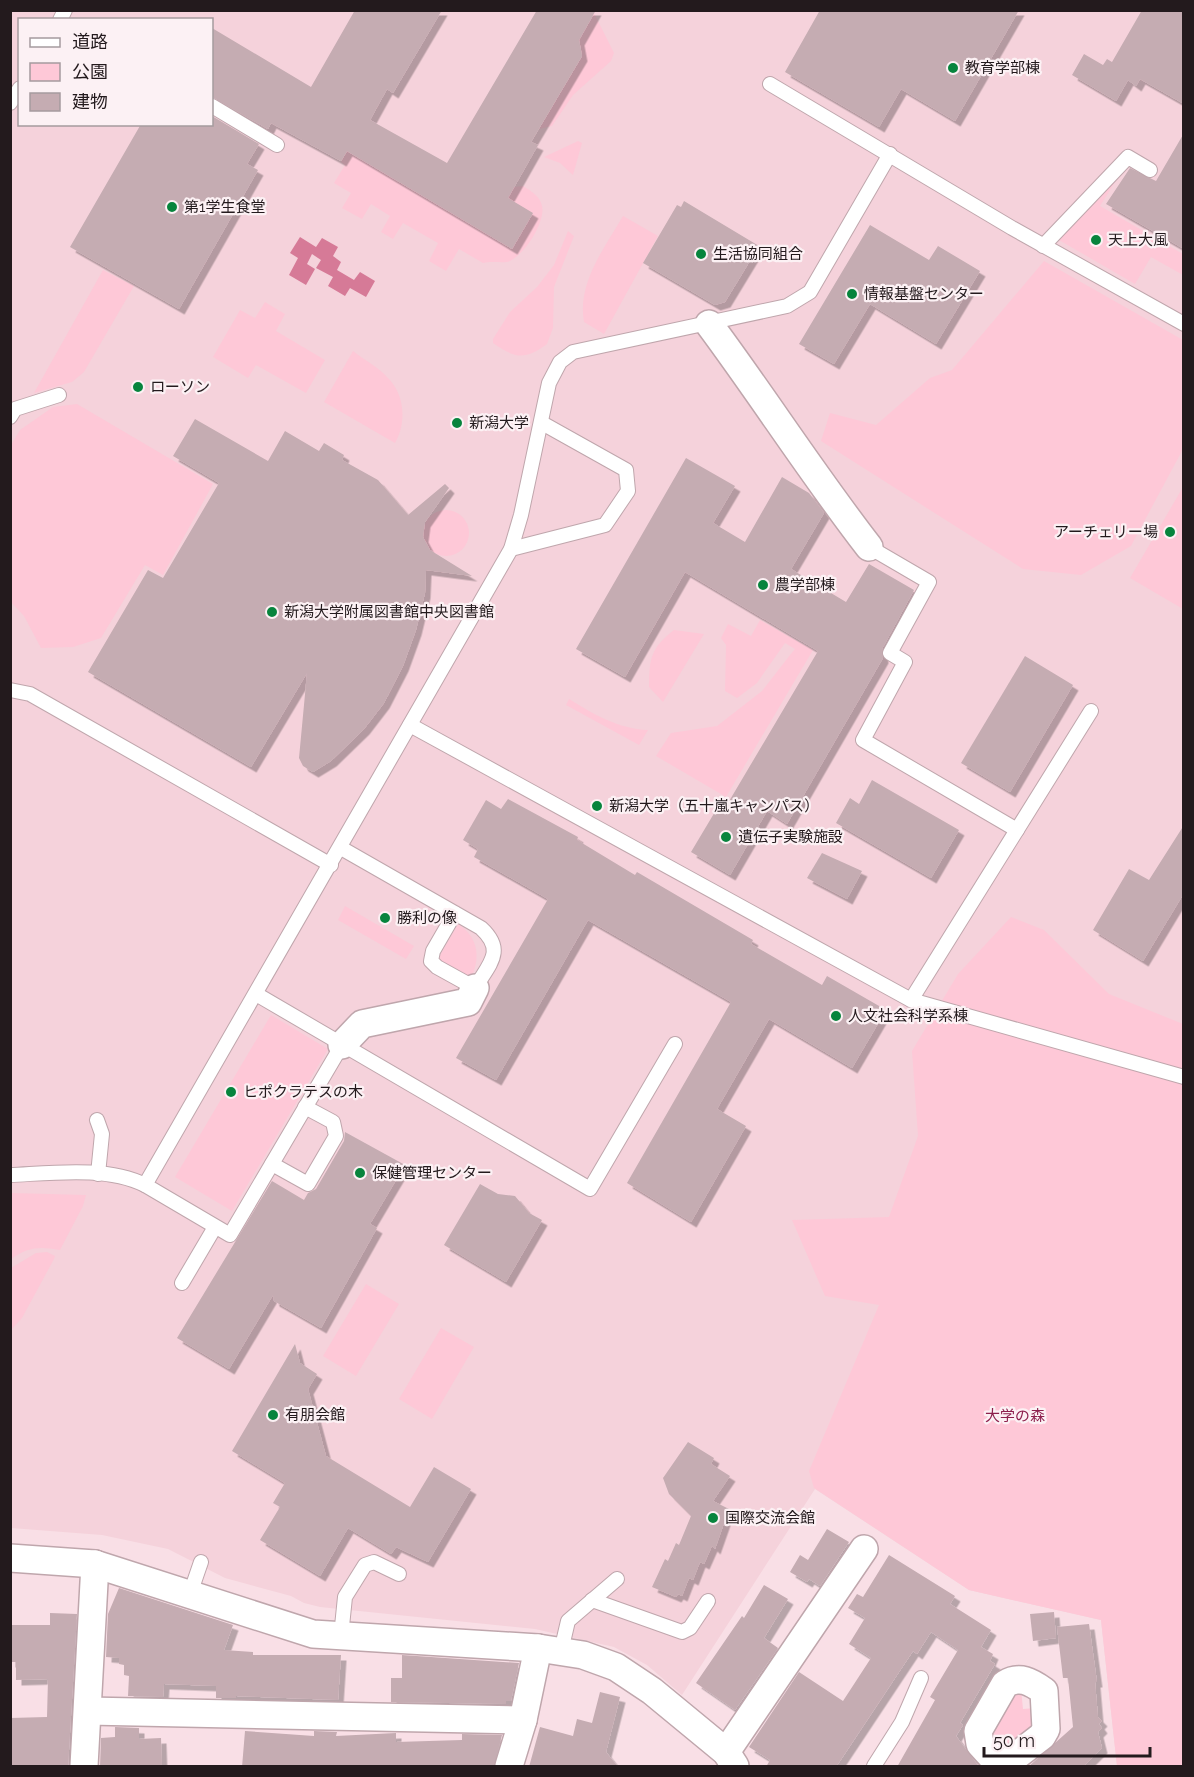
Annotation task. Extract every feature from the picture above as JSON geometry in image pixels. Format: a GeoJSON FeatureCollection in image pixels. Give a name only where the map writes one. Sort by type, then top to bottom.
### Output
{"type":"FeatureCollection","features":[{"type":"Feature","properties":{"kind":"street"},"geometry":{"type":"LineString","coordinates":[[709,324],[762,395],[833,501],[869,547]]}},
{"type":"Feature","properties":{"kind":"street"},"geometry":{"type":"LineString","coordinates":[[342,1045],[362,1024],[468,1002],[475,988]]}},
{"type":"Feature","properties":{"kind":"street"},"geometry":{"type":"LineString","coordinates":[[10,1558],[95,1564],[313,1635],[550,1649],[583,1655],[616,1667],[652,1690],[730,1759],[864,1549]]}},
{"type":"Feature","properties":{"kind":"street"},"geometry":{"type":"LineString","coordinates":[[84,1767],[95,1564]]}},
{"type":"Feature","properties":{"kind":"street"},"geometry":{"type":"LineString","coordinates":[[508,1767],[550,1649]]}},
{"type":"Feature","properties":{"kind":"street"},"geometry":{"type":"LineString","coordinates":[[88,1712],[182,1718],[360,1713],[523,1720]]}},
{"type":"Feature","properties":{"kind":"lane"},"geometry":{"type":"LineString","coordinates":[[770,84],[1043,246],[1184,324]]}},
{"type":"Feature","properties":{"kind":"lane"},"geometry":{"type":"LineString","coordinates":[[213,107],[277,145]]}},
{"type":"Feature","properties":{"kind":"lane"},"geometry":{"type":"LineString","coordinates":[[145,1185],[511,549],[542,423],[549,383],[560,362],[573,352],[787,306],[810,292],[890,154]]}},
{"type":"Feature","properties":{"kind":"lane"},"geometry":{"type":"LineString","coordinates":[[1043,246],[1128,157],[1150,170]]}},
{"type":"Feature","properties":{"kind":"lane"},"geometry":{"type":"LineString","coordinates":[[10,417],[15,409],[59,395]]}},
{"type":"Feature","properties":{"kind":"lane"},"geometry":{"type":"LineString","coordinates":[[511,549],[606,525],[628,491],[626,470],[542,423]]}},
{"type":"Feature","properties":{"kind":"lane"},"geometry":{"type":"LineString","coordinates":[[869,547],[929,582],[890,652],[905,662],[863,740],[1017,830]]}},
{"type":"Feature","properties":{"kind":"lane"},"geometry":{"type":"LineString","coordinates":[[10,690],[30,694],[331,865]]}},
{"type":"Feature","properties":{"kind":"lane"},"geometry":{"type":"LineString","coordinates":[[911,1000],[1091,711]]}},
{"type":"Feature","properties":{"kind":"lane"},"geometry":{"type":"LineString","coordinates":[[410,725],[911,1000],[1184,1077]]}},
{"type":"Feature","properties":{"kind":"lane"},"geometry":{"type":"LineString","coordinates":[[341,848],[455,913],[481,928],[493,939],[495,954],[475,988],[437,967],[431,961],[433,951],[455,913]]}},
{"type":"Feature","properties":{"kind":"lane"},"geometry":{"type":"LineString","coordinates":[[256,994],[590,1189],[675,1044]]}},
{"type":"Feature","properties":{"kind":"lane"},"geometry":{"type":"LineString","coordinates":[[10,1175],[98,1174],[129,1177],[230,1235],[342,1045]]}},
{"type":"Feature","properties":{"kind":"lane"},"geometry":{"type":"LineString","coordinates":[[272,1164],[308,1184],[336,1136],[333,1122],[305,1107]]}},
{"type":"Feature","properties":{"kind":"lane"},"geometry":{"type":"LineString","coordinates":[[97,1120],[102,1134],[98,1174]]}},
{"type":"Feature","properties":{"kind":"lane"},"geometry":{"type":"LineString","coordinates":[[182,1283],[215,1227]]}},
{"type":"Feature","properties":{"kind":"lane"},"geometry":{"type":"LineString","coordinates":[[190,1594],[201,1562]]}},
{"type":"Feature","properties":{"kind":"lane"},"geometry":{"type":"LineString","coordinates":[[341,1636],[345,1597],[365,1565],[375,1562],[399,1574]]}},
{"type":"Feature","properties":{"kind":"lane"},"geometry":{"type":"LineString","coordinates":[[550,1649],[568,1621],[617,1579]]}},
{"type":"Feature","properties":{"kind":"lane"},"geometry":{"type":"LineString","coordinates":[[592,1600],[682,1632],[690,1628],[708,1601]]}},
{"type":"Feature","properties":{"kind":"lane"},"geometry":{"type":"LineString","coordinates":[[874,1767],[902,1722],[921,1678]]}},
{"type":"Feature","properties":{"kind":"shaded area","name":"新潟大学（五十嵐キャンパス）"},"geometry":{"type":"Polygon","coordinates":[[[10,11],[1183,11],[1183,1766],[1117,1766],[1101,1620],[969,1590],[815,1489],[682,1695],[647,1665],[614,1647],[535,1629],[320,1607],[304,1603],[291,1596],[225,1578],[168,1549],[102,1535],[11,1528],[10,11]]]}},
{"type":"Feature","properties":{"kind":"shaded area"},"geometry":{"type":"Polygon","coordinates":[[[300,237],[316,247],[322,238],[338,247],[333,256],[341,262],[337,270],[354,280],[360,272],[375,281],[366,297],[350,288],[345,296],[328,286],[333,277],[316,268],[321,260],[312,254],[307,264],[315,269],[306,285],[289,275],[298,258],[290,253],[300,237]]]}},
{"type":"Feature","properties":{"kind":"green space"},"geometry":{"type":"Polygon","coordinates":[[[594,13],[614,53],[611,61],[573,95],[552,126],[539,129],[582,56],[579,40],[594,13]]]}},
{"type":"Feature","properties":{"kind":"green space"},"geometry":{"type":"Polygon","coordinates":[[[578,141],[582,143],[573,175],[560,163],[544,157],[578,141]]]}},
{"type":"Feature","properties":{"kind":"green space"},"geometry":{"type":"Polygon","coordinates":[[[347,151],[512,248],[472,177],[514,187],[523,186],[541,202],[542,213],[537,230],[520,254],[507,262],[483,263],[459,249],[446,271],[429,261],[438,243],[403,223],[393,239],[381,232],[390,216],[371,204],[362,219],[342,208],[351,193],[334,183],[345,165],[341,162],[347,151]]]}},
{"type":"Feature","properties":{"kind":"green space"},"geometry":{"type":"Polygon","coordinates":[[[1125,166],[1100,206],[1183,254],[1183,275],[1151,257],[1135,284],[1059,240],[1125,166]]]}},
{"type":"Feature","properties":{"kind":"green space"},"geometry":{"type":"Polygon","coordinates":[[[623,216],[658,236],[604,334],[584,322],[584,294],[600,254],[623,216]]]}},
{"type":"Feature","properties":{"kind":"green space"},"geometry":{"type":"Polygon","coordinates":[[[568,231],[574,236],[554,287],[553,328],[547,344],[526,355],[520,356],[507,352],[493,343],[493,339],[510,312],[537,287],[554,265],[568,231]]]}},
{"type":"Feature","properties":{"kind":"green space"},"geometry":{"type":"Polygon","coordinates":[[[1044,261],[1183,340],[1183,449],[1131,546],[1081,575],[1023,569],[821,441],[830,413],[876,425],[930,378],[952,370],[1044,261]]]}},
{"type":"Feature","properties":{"kind":"green space"},"geometry":{"type":"Polygon","coordinates":[[[103,270],[134,286],[84,372],[72,382],[34,393],[103,270]]]}},
{"type":"Feature","properties":{"kind":"green space"},"geometry":{"type":"Polygon","coordinates":[[[265,302],[285,314],[276,331],[325,360],[306,393],[256,365],[248,378],[213,357],[240,310],[255,318],[265,302]]]}},
{"type":"Feature","properties":{"kind":"green space"},"geometry":{"type":"Polygon","coordinates":[[[353,351],[383,373],[398,392],[402,418],[395,443],[324,402],[353,351]]]}},
{"type":"Feature","properties":{"kind":"green space"},"geometry":{"type":"Polygon","coordinates":[[[77,404],[213,484],[163,575],[145,565],[101,638],[73,647],[41,648],[24,616],[11,602],[11,445],[20,430],[53,407],[77,404]]]}},
{"type":"Feature","properties":{"kind":"green space","name":"アーチェリー場"},"geometry":{"type":"Polygon","coordinates":[[[1183,487],[1183,609],[1130,578],[1183,487]]]}},
{"type":"Feature","properties":{"kind":"green space"},"geometry":{"type":"Polygon","coordinates":[[[446,510],[462,517],[469,533],[462,549],[446,556],[430,549],[423,533],[430,517],[446,510]]]}},
{"type":"Feature","properties":{"kind":"green space"},"geometry":{"type":"Polygon","coordinates":[[[760,620],[813,650],[726,797],[656,756],[671,733],[717,726],[762,691],[795,649],[785,643],[757,683],[737,698],[725,691],[726,645],[721,638],[728,624],[751,636],[760,620]]]}},
{"type":"Feature","properties":{"kind":"green space"},"geometry":{"type":"Polygon","coordinates":[[[674,630],[704,634],[663,702],[649,687],[651,661],[660,642],[674,630]]]}},
{"type":"Feature","properties":{"kind":"green space"},"geometry":{"type":"Polygon","coordinates":[[[569,699],[617,724],[648,730],[639,745],[566,705],[569,699]]]}},
{"type":"Feature","properties":{"kind":"green space"},"geometry":{"type":"Polygon","coordinates":[[[345,906],[414,946],[406,959],[338,920],[345,906]]]}},
{"type":"Feature","properties":{"kind":"green space","name":"大学の森"},"geometry":{"type":"Polygon","coordinates":[[[1011,917],[1044,930],[1109,994],[1183,1024],[1183,1766],[1117,1766],[1101,1620],[969,1590],[814,1488],[809,1471],[879,1305],[825,1296],[792,1220],[889,1217],[918,1136],[912,1051],[958,974],[1011,917]]]}},
{"type":"Feature","properties":{"kind":"green space"},"geometry":{"type":"Polygon","coordinates":[[[458,924],[470,935],[476,948],[476,963],[471,978],[438,959],[458,924]]]}},
{"type":"Feature","properties":{"kind":"green space"},"geometry":{"type":"Polygon","coordinates":[[[271,1015],[328,1049],[232,1211],[175,1177],[271,1015]]]}},
{"type":"Feature","properties":{"kind":"green space"},"geometry":{"type":"Polygon","coordinates":[[[11,1193],[86,1195],[83,1206],[60,1250],[34,1248],[11,1259],[11,1193]]]}},
{"type":"Feature","properties":{"kind":"green space"},"geometry":{"type":"Polygon","coordinates":[[[47,1252],[55,1256],[54,1259],[22,1318],[11,1330],[11,1268],[36,1253],[47,1252]]]}},
{"type":"Feature","properties":{"kind":"green space"},"geometry":{"type":"Polygon","coordinates":[[[366,1284],[399,1304],[356,1376],[323,1356],[366,1284]]]}},
{"type":"Feature","properties":{"kind":"green space"},"geometry":{"type":"Polygon","coordinates":[[[441,1328],[474,1347],[432,1419],[399,1399],[441,1328]]]}},
{"type":"Feature","properties":{"kind":"green space"},"geometry":{"type":"Polygon","coordinates":[[[1013,1688],[1021,1689],[1023,1709],[1036,1708],[1038,1730],[1009,1749],[996,1746],[988,1741],[1013,1688]]]}},
{"type":"Feature","properties":{"kind":"building"},"geometry":{"type":"Polygon","coordinates":[[[355,10],[442,10],[393,93],[387,89],[370,120],[447,163],[537,10],[596,10],[579,40],[582,56],[531,142],[538,145],[508,198],[533,213],[512,249],[347,151],[341,161],[271,123],[268,129],[213,98],[213,29],[311,87],[355,10]]]}},
{"type":"Feature","properties":{"kind":"building"},"geometry":{"type":"Polygon","coordinates":[[[820,10],[1019,10],[955,121],[901,89],[879,127],[785,72],[820,10]]]}},
{"type":"Feature","properties":{"kind":"building"},"geometry":{"type":"Polygon","coordinates":[[[1142,10],[1184,10],[1184,104],[1140,79],[1136,86],[1128,80],[1116,101],[1072,75],[1084,54],[1103,65],[1107,59],[1112,62],[1142,10]]]}},
{"type":"Feature","properties":{"kind":"building"},"geometry":{"type":"Polygon","coordinates":[[[213,117],[259,144],[247,164],[258,170],[179,309],[70,247],[140,126],[213,126],[213,117]]]}},
{"type":"Feature","properties":{"kind":"building"},"geometry":{"type":"Polygon","coordinates":[[[1184,133],[1184,249],[1106,204],[1130,168],[1156,181],[1184,133]]]}},
{"type":"Feature","properties":{"kind":"building","name":"生活協同組合"},"geometry":{"type":"Polygon","coordinates":[[[684,201],[759,246],[725,302],[715,305],[643,263],[677,205],[681,207],[684,201]]]}},
{"type":"Feature","properties":{"kind":"building"},"geometry":{"type":"Polygon","coordinates":[[[870,225],[929,260],[938,246],[980,271],[936,344],[870,304],[834,364],[799,344],[870,225]]]}},
{"type":"Feature","properties":{"kind":"building","name":"新潟大学附属図書館中央図書館"},"geometry":{"type":"Polygon","coordinates":[[[195,419],[268,461],[285,431],[319,451],[324,443],[344,455],[342,460],[378,480],[408,515],[445,484],[449,488],[425,522],[423,537],[430,550],[472,576],[426,570],[425,593],[416,630],[403,666],[384,703],[364,729],[331,761],[313,772],[303,766],[299,758],[307,673],[251,767],[88,672],[148,570],[163,578],[219,483],[173,456],[195,419]]]}},
{"type":"Feature","properties":{"kind":"building"},"geometry":{"type":"Polygon","coordinates":[[[686,458],[735,486],[713,523],[745,542],[782,477],[809,493],[824,513],[791,569],[846,602],[869,564],[914,590],[882,649],[883,658],[787,824],[767,811],[730,875],[691,852],[722,800],[728,803],[818,651],[685,572],[625,677],[576,649],[686,458]]]}},
{"type":"Feature","properties":{"kind":"building"},"geometry":{"type":"Polygon","coordinates":[[[1025,656],[1073,685],[1010,792],[961,763],[1025,656]]]}},
{"type":"Feature","properties":{"kind":"building"},"geometry":{"type":"Polygon","coordinates":[[[872,780],[959,830],[931,878],[836,823],[850,798],[859,804],[872,780]]]}},
{"type":"Feature","properties":{"kind":"building","name":"人文社会科学系棟"},"geometry":{"type":"Polygon","coordinates":[[[508,799],[578,837],[577,840],[635,875],[637,872],[753,940],[751,944],[822,985],[827,976],[886,1010],[852,1068],[769,1019],[717,1109],[746,1126],[691,1222],[627,1183],[731,1002],[588,920],[496,1080],[456,1058],[548,899],[474,857],[478,849],[463,840],[486,800],[501,809],[508,799]]]}},
{"type":"Feature","properties":{"kind":"building"},"geometry":{"type":"Polygon","coordinates":[[[1184,825],[1184,893],[1143,961],[1093,930],[1129,869],[1149,880],[1184,825]]]}},
{"type":"Feature","properties":{"kind":"building"},"geometry":{"type":"Polygon","coordinates":[[[822,853],[862,871],[847,899],[807,878],[822,853]]]}},
{"type":"Feature","properties":{"kind":"building"},"geometry":{"type":"Polygon","coordinates":[[[345,1132],[405,1165],[370,1224],[377,1228],[321,1328],[274,1301],[273,1295],[229,1369],[177,1338],[272,1181],[304,1200],[308,1193],[316,1189],[344,1141],[345,1132]]]}},
{"type":"Feature","properties":{"kind":"building"},"geometry":{"type":"Polygon","coordinates":[[[480,1184],[498,1194],[515,1196],[529,1213],[542,1220],[506,1282],[444,1245],[480,1184]]]}},
{"type":"Feature","properties":{"kind":"building","name":"有朋会館"},"geometry":{"type":"Polygon","coordinates":[[[295,1344],[300,1363],[317,1374],[308,1389],[326,1456],[410,1507],[434,1467],[471,1489],[428,1562],[396,1547],[391,1554],[348,1528],[320,1576],[260,1540],[280,1507],[273,1503],[285,1483],[232,1451],[295,1344]]]}},
{"type":"Feature","properties":{"kind":"building","name":"国際交流会館"},"geometry":{"type":"Polygon","coordinates":[[[688,1442],[714,1458],[711,1464],[730,1476],[713,1501],[729,1509],[715,1549],[712,1546],[704,1564],[700,1562],[693,1580],[689,1578],[682,1596],[678,1594],[676,1597],[652,1587],[665,1559],[668,1561],[676,1543],[679,1545],[691,1516],[669,1494],[663,1478],[688,1442]]]}},
{"type":"Feature","properties":{"kind":"building"},"geometry":{"type":"Polygon","coordinates":[[[827,1529],[849,1542],[820,1586],[809,1579],[807,1582],[790,1572],[800,1555],[808,1560],[827,1529]]]}},
{"type":"Feature","properties":{"kind":"building"},"geometry":{"type":"Polygon","coordinates":[[[889,1555],[955,1596],[950,1604],[991,1630],[981,1647],[993,1654],[990,1661],[995,1664],[960,1723],[963,1725],[956,1736],[979,1767],[897,1767],[935,1700],[930,1697],[958,1650],[931,1632],[917,1654],[913,1651],[836,1767],[766,1767],[770,1760],[749,1747],[799,1672],[843,1701],[871,1658],[849,1644],[865,1618],[848,1608],[857,1594],[863,1597],[889,1555]]]}},
{"type":"Feature","properties":{"kind":"building"},"geometry":{"type":"Polygon","coordinates":[[[764,1585],[788,1599],[764,1638],[778,1648],[735,1710],[696,1683],[742,1616],[744,1618],[764,1585]]]}},
{"type":"Feature","properties":{"kind":"building"},"geometry":{"type":"Polygon","coordinates":[[[119,1588],[233,1625],[224,1650],[253,1652],[253,1655],[341,1655],[338,1700],[236,1696],[236,1698],[216,1698],[216,1686],[164,1684],[163,1697],[128,1696],[129,1676],[124,1675],[124,1665],[119,1664],[119,1658],[106,1657],[108,1614],[119,1588]]]}},
{"type":"Feature","properties":{"kind":"building"},"geometry":{"type":"Polygon","coordinates":[[[1054,1612],[1056,1638],[1033,1641],[1030,1614],[1054,1612]]]}},
{"type":"Feature","properties":{"kind":"building"},"geometry":{"type":"Polygon","coordinates":[[[50,1613],[77,1614],[68,1767],[10,1767],[10,1718],[47,1717],[48,1679],[16,1680],[16,1662],[10,1662],[10,1625],[50,1625],[50,1613]]]}},
{"type":"Feature","properties":{"kind":"building"},"geometry":{"type":"Polygon","coordinates":[[[1089,1624],[1097,1682],[1095,1682],[1098,1717],[1102,1721],[1099,1724],[1102,1728],[1098,1732],[1102,1748],[1083,1767],[1028,1767],[1073,1727],[1068,1678],[1063,1678],[1057,1627],[1089,1624]]]}},
{"type":"Feature","properties":{"kind":"building"},"geometry":{"type":"Polygon","coordinates":[[[402,1655],[519,1663],[511,1701],[506,1701],[506,1704],[391,1702],[391,1678],[402,1678],[402,1655]]]}},
{"type":"Feature","properties":{"kind":"building"},"geometry":{"type":"Polygon","coordinates":[[[600,1692],[620,1697],[606,1752],[618,1767],[529,1767],[540,1727],[573,1736],[577,1719],[592,1723],[600,1692]]]}},
{"type":"Feature","properties":{"kind":"building"},"geometry":{"type":"Polygon","coordinates":[[[115,1727],[139,1728],[139,1739],[161,1738],[162,1767],[100,1767],[101,1738],[115,1737],[115,1727]]]}},
{"type":"Feature","properties":{"kind":"building"},"geometry":{"type":"Polygon","coordinates":[[[245,1731],[314,1736],[314,1731],[337,1732],[336,1736],[396,1733],[396,1742],[462,1740],[462,1734],[502,1735],[494,1767],[242,1767],[245,1731]]]}},
{"type":"Feature","properties":{"kind":"place","name":"教育学部棟"},"geometry":{"type":"Point","coordinates":[953,68]}},
{"type":"Feature","properties":{"kind":"place","name":"第1学生食堂"},"geometry":{"type":"Point","coordinates":[172,207]}},
{"type":"Feature","properties":{"kind":"place","name":"天上大風"},"geometry":{"type":"Point","coordinates":[1096,240]}},
{"type":"Feature","properties":{"kind":"place","name":"生活協同組合"},"geometry":{"type":"Point","coordinates":[701,254]}},
{"type":"Feature","properties":{"kind":"place","name":"情報基盤センター"},"geometry":{"type":"Point","coordinates":[852,294]}},
{"type":"Feature","properties":{"kind":"place","name":"ローソン"},"geometry":{"type":"Point","coordinates":[138,387]}},
{"type":"Feature","properties":{"kind":"place","name":"新潟大学"},"geometry":{"type":"Point","coordinates":[457,423]}},
{"type":"Feature","properties":{"kind":"place","name":"アーチェリー場"},"geometry":{"type":"Point","coordinates":[1170,532]}},
{"type":"Feature","properties":{"kind":"place","name":"農学部棟"},"geometry":{"type":"Point","coordinates":[763,585]}},
{"type":"Feature","properties":{"kind":"place","name":"新潟大学附属図書館中央図書館"},"geometry":{"type":"Point","coordinates":[272,612]}},
{"type":"Feature","properties":{"kind":"place","name":"新潟大学（五十嵐キャンパス）"},"geometry":{"type":"Point","coordinates":[597,806]}},
{"type":"Feature","properties":{"kind":"place","name":"遺伝子実験施設"},"geometry":{"type":"Point","coordinates":[726,837]}},
{"type":"Feature","properties":{"kind":"place","name":"勝利の像"},"geometry":{"type":"Point","coordinates":[385,918]}},
{"type":"Feature","properties":{"kind":"place","name":"人文社会科学系棟"},"geometry":{"type":"Point","coordinates":[836,1016]}},
{"type":"Feature","properties":{"kind":"place","name":"ヒポクラテスの木"},"geometry":{"type":"Point","coordinates":[231,1092]}},
{"type":"Feature","properties":{"kind":"place","name":"保健管理センター"},"geometry":{"type":"Point","coordinates":[360,1173]}},
{"type":"Feature","properties":{"kind":"place","name":"有朋会館"},"geometry":{"type":"Point","coordinates":[273,1415]}},
{"type":"Feature","properties":{"kind":"place","name":"国際交流会館"},"geometry":{"type":"Point","coordinates":[713,1518]}}]}
